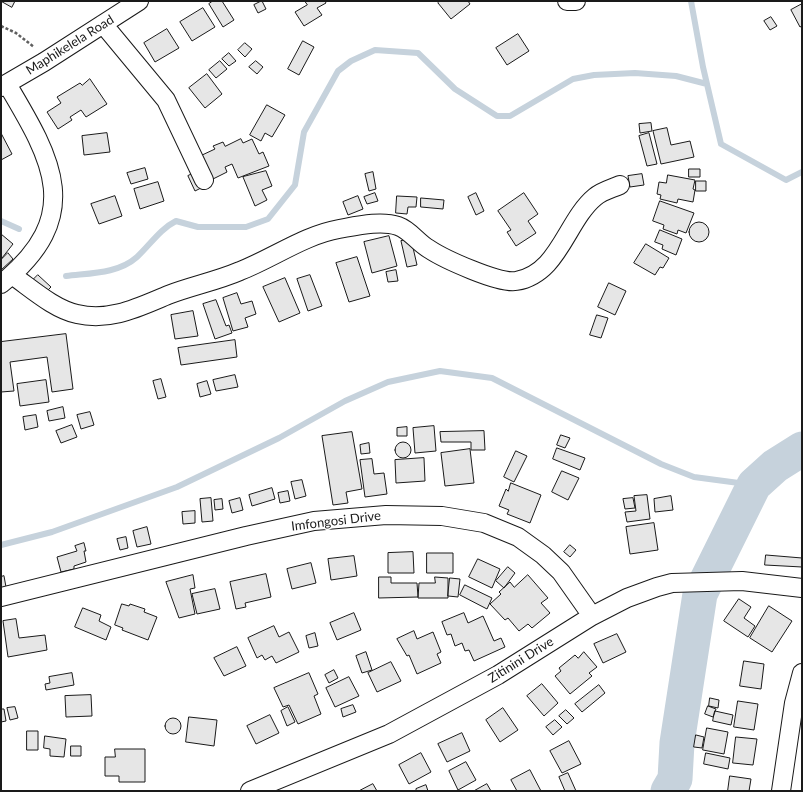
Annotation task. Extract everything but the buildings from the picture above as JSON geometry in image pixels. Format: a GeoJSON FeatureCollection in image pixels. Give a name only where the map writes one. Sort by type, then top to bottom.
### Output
{"type":"FeatureCollection","features":[{"type":"Feature","properties":{"kind":"street","name":"Maphikelela Road"},"geometry":{"type":"LineString","coordinates":[[4,86],[139,1]]}},
{"type":"Feature","properties":{"kind":"street"},"geometry":{"type":"LineString","coordinates":[[104,24],[166,100],[204,180]]}},
{"type":"Feature","properties":{"kind":"street"},"geometry":{"type":"LineString","coordinates":[[4,86],[35,131],[50,168],[54,188],[52,209],[45,231],[36,250],[7,280],[77,314],[92,316],[114,315],[135,310],[169,295],[216,281],[303,241],[338,229],[385,224],[398,226],[427,248],[446,259],[503,281],[515,282],[526,278],[542,268],[558,250],[587,205],[595,197],[620,185]]}},
{"type":"Feature","properties":{"kind":"street","name":"Imfongosi Drive"},"geometry":{"type":"LineString","coordinates":[[1,597],[246,536],[314,521],[386,515],[442,516],[484,523],[518,537],[543,555],[561,572],[592,616]]}},
{"type":"Feature","properties":{"kind":"street","name":"Zitinini Drive"},"geometry":{"type":"LineString","coordinates":[[250,791],[389,734],[498,675],[592,616],[627,598],[672,583],[742,581],[802,588]]}},
{"type":"Feature","properties":{"kind":"street"},"geometry":{"type":"LineString","coordinates":[[781,791],[794,703],[802,673]]}},
{"type":"Feature","properties":{"kind":"path"},"geometry":{"type":"LineString","coordinates":[[1,26],[16,33],[34,47],[44,62]]}},
{"type":"Feature","properties":{"kind":"waterway"},"geometry":{"type":"LineString","coordinates":[[691,1],[703,67],[721,144],[786,180],[802,172]]}},
{"type":"Feature","properties":{"kind":"waterway"},"geometry":{"type":"LineString","coordinates":[[66,276],[103,272],[121,267],[137,257],[165,228],[176,221],[198,227],[246,227],[268,219],[295,185],[304,132],[338,71],[351,61],[375,50],[418,53],[455,89],[497,116],[510,116],[573,79],[594,75],[635,73],[676,76],[707,84]]}},
{"type":"Feature","properties":{"kind":"waterway"},"geometry":{"type":"LineString","coordinates":[[1,221],[19,229]]}},
{"type":"Feature","properties":{"kind":"waterway"},"geometry":{"type":"LineString","coordinates":[[1,545],[52,532],[177,487],[279,438],[345,401],[388,382],[440,371],[492,378],[661,464],[694,477],[754,485]]}},
{"type":"Feature","properties":{"kind":"waterway"},"geometry":{"type":"LineString","coordinates":[[668,791],[675,779],[677,743],[700,594],[754,485],[775,466],[802,449]]}}]}
